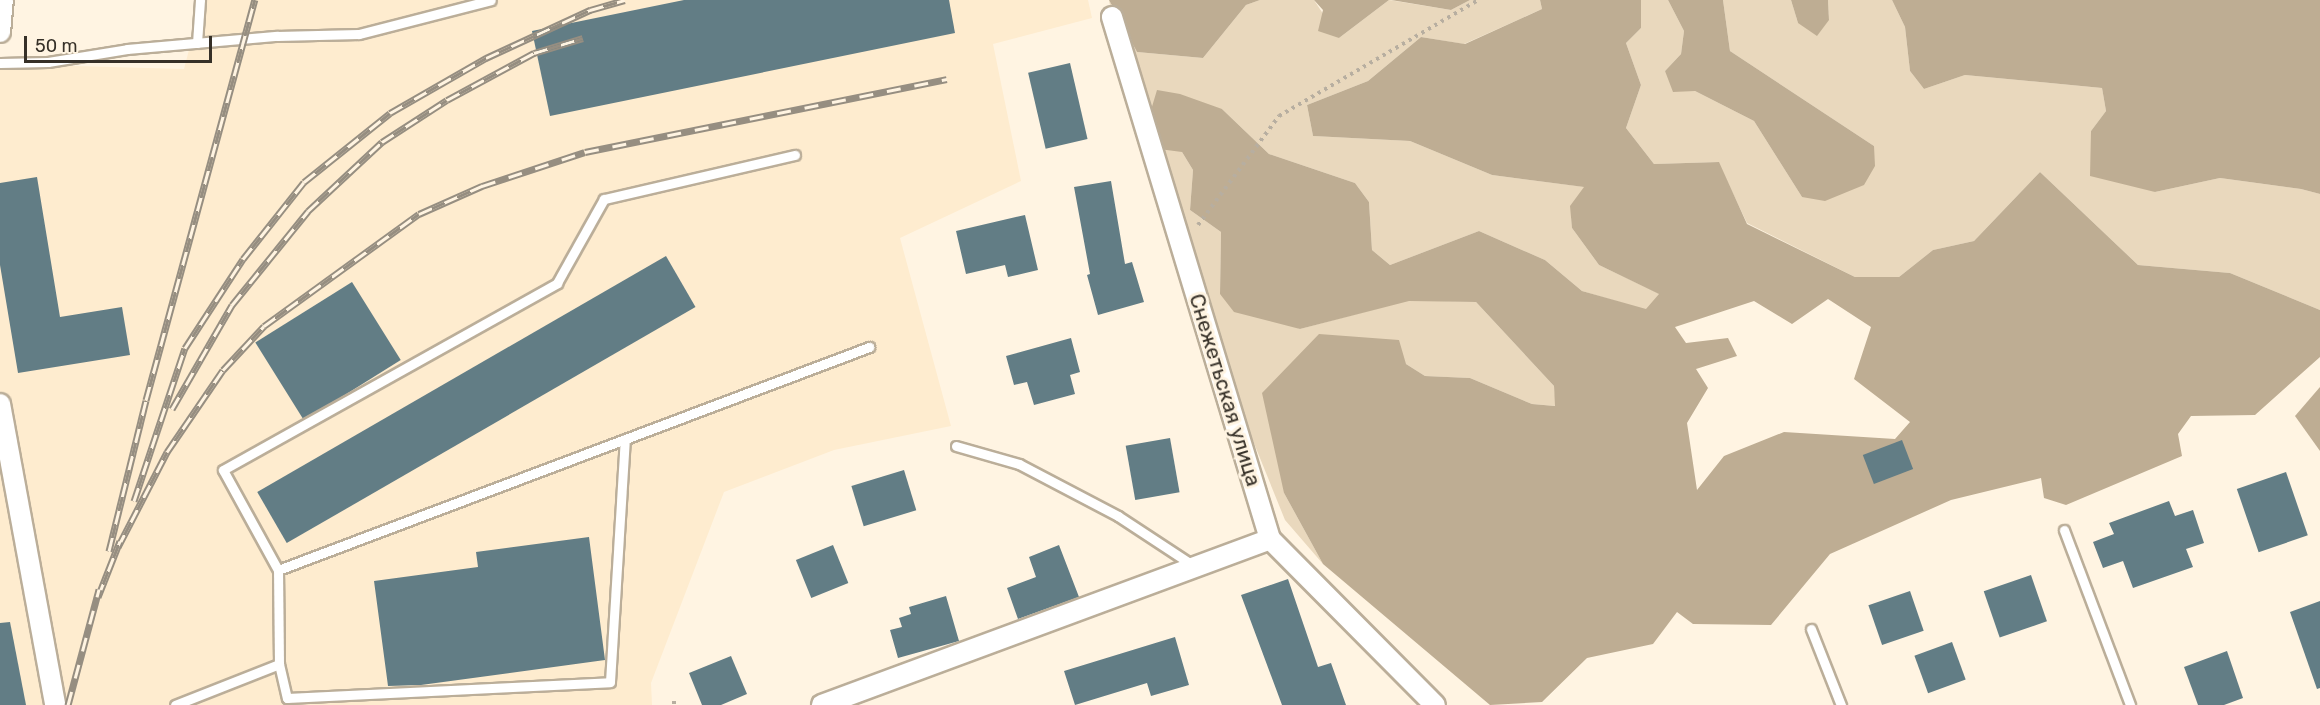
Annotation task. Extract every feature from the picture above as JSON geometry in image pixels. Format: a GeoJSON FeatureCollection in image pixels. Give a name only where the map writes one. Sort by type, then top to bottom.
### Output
{"type":"FeatureCollection","features":[{"type":"Feature","properties":{"kind":"street"},"geometry":{"type":"LineString","coordinates":[[0,32],[3,0]]}},
{"type":"Feature","properties":{"kind":"street","name":"Снежетьская улица"},"geometry":{"type":"LineString","coordinates":[[1112,17],[1270,539],[1436,705]]}},
{"type":"Feature","properties":{"kind":"street"},"geometry":{"type":"LineString","coordinates":[[0,404],[55,705]]}},
{"type":"Feature","properties":{"kind":"street"},"geometry":{"type":"LineString","coordinates":[[822,705],[1270,539]]}},
{"type":"Feature","properties":{"kind":"lane"},"geometry":{"type":"LineString","coordinates":[[197,43],[200,0]]}},
{"type":"Feature","properties":{"kind":"lane"},"geometry":{"type":"LineString","coordinates":[[0,63],[48,62],[128,49],[277,36],[359,34],[491,0]]}},
{"type":"Feature","properties":{"kind":"lane"},"geometry":{"type":"LineString","coordinates":[[625,439],[610,682],[287,698],[279,664],[278,570],[223,470],[557,283],[604,199],[795,155]]}},
{"type":"Feature","properties":{"kind":"lane"},"geometry":{"type":"LineString","coordinates":[[278,570],[868,347]]}},
{"type":"Feature","properties":{"kind":"lane"},"geometry":{"type":"LineString","coordinates":[[956,446],[1019,464],[1118,516],[1196,567]]}},
{"type":"Feature","properties":{"kind":"lane"},"geometry":{"type":"LineString","coordinates":[[2064,530],[2130,705]]}},
{"type":"Feature","properties":{"kind":"lane"},"geometry":{"type":"LineString","coordinates":[[1811,629],[1841,705]]}},
{"type":"Feature","properties":{"kind":"lane"},"geometry":{"type":"LineString","coordinates":[[176,705],[279,664]]}},
{"type":"Feature","properties":{"kind":"path"},"geometry":{"type":"LineString","coordinates":[[1182,247],[1279,116],[1479,0]]}},
{"type":"Feature","properties":{"kind":"shaded area"},"geometry":{"type":"Polygon","coordinates":[[[202,0],[1088,0],[1092,18],[993,44],[1021,181],[900,238],[951,426],[834,450],[724,492],[651,683],[652,705],[0,705],[0,64],[184,69],[202,0]]]}},
{"type":"Feature","properties":{"kind":"shaded area"},"geometry":{"type":"Polygon","coordinates":[[[1109,0],[1137,52],[1203,58],[1246,5],[1260,0],[1314,0],[1339,38],[1389,0],[1451,10],[1470,0],[1540,0],[1542,9],[1464,44],[1421,37],[1368,81],[1307,105],[1313,136],[1410,141],[1492,175],[1585,187],[1571,206],[1572,228],[1599,265],[1660,294],[1646,310],[1582,291],[1545,260],[1479,231],[1390,265],[1372,250],[1369,202],[1355,183],[1269,154],[1222,109],[1182,152],[1193,170],[1190,210],[1221,232],[1220,294],[1300,329],[1409,300],[1476,302],[1554,386],[1556,406],[1532,404],[1470,378],[1425,376],[1406,364],[1284,493],[1323,564],[1285,520],[1167,228],[1123,74],[1109,0]]]}},
{"type":"Feature","properties":{"kind":"shaded area"},"geometry":{"type":"Polygon","coordinates":[[[1109,0],[1260,0],[1246,5],[1203,58],[1137,52],[1109,0]]]}},
{"type":"Feature","properties":{"kind":"shaded area"},"geometry":{"type":"Polygon","coordinates":[[[1314,0],[1389,0],[1339,38],[1318,31],[1323,10],[1314,0]]]}},
{"type":"Feature","properties":{"kind":"shaded area"},"geometry":{"type":"Polygon","coordinates":[[[1391,0],[1470,0],[1451,10],[1391,0]]]}},
{"type":"Feature","properties":{"kind":"shaded area"},"geometry":{"type":"Polygon","coordinates":[[[1540,0],[1641,0],[1641,28],[1626,43],[1641,85],[1626,128],[1654,164],[1719,162],[1747,224],[1855,277],[1899,277],[1933,250],[1974,241],[2040,172],[2138,265],[2230,273],[2320,310],[2320,357],[2255,415],[2191,416],[2178,434],[2182,456],[2066,505],[2044,498],[2041,478],[1951,500],[1830,554],[1771,625],[1693,624],[1677,612],[1653,644],[1587,658],[1542,702],[1490,705],[1323,564],[1284,493],[1262,393],[1319,334],[1399,340],[1406,364],[1425,376],[1470,378],[1532,404],[1555,406],[1554,386],[1476,302],[1409,301],[1300,329],[1234,312],[1220,294],[1221,232],[1190,210],[1193,170],[1182,152],[1159,149],[1151,110],[1157,90],[1180,94],[1222,109],[1269,154],[1355,183],[1369,202],[1372,250],[1390,265],[1479,231],[1545,260],[1582,291],[1646,309],[1659,294],[1599,265],[1572,228],[1570,206],[1584,187],[1492,175],[1410,141],[1313,136],[1307,105],[1368,81],[1421,37],[1465,44],[1542,9],[1540,0]],[[1828,299],[1792,324],[1754,301],[1675,327],[1686,343],[1728,338],[1737,356],[1696,369],[1708,388],[1687,423],[1697,490],[1724,456],[1784,432],[1895,439],[1910,422],[1854,379],[1871,327],[1828,299]]]}},
{"type":"Feature","properties":{"kind":"shaded area"},"geometry":{"type":"Polygon","coordinates":[[[1641,0],[1668,0],[1684,31],[1681,54],[1665,71],[1695,91],[1754,121],[1802,197],[1874,146],[1730,51],[1723,0],[1791,0],[1798,23],[1829,20],[1828,0],[1892,0],[1905,27],[1910,71],[1924,89],[1965,75],[2102,88],[2106,111],[2091,131],[2155,192],[2220,178],[2301,189],[2320,194],[2320,310],[2230,273],[2138,265],[2040,172],[1974,241],[1933,250],[1899,277],[1855,277],[1747,223],[1718,162],[1654,164],[1626,128],[1641,85],[1626,43],[1641,28],[1641,0]]]}},
{"type":"Feature","properties":{"kind":"shaded area"},"geometry":{"type":"Polygon","coordinates":[[[1668,0],[1723,0],[1730,51],[1874,146],[1875,166],[1864,185],[1825,201],[1802,197],[1754,121],[1695,91],[1673,92],[1665,71],[1681,54],[1684,31],[1668,0]]]}},
{"type":"Feature","properties":{"kind":"shaded area"},"geometry":{"type":"Polygon","coordinates":[[[1791,0],[1828,0],[1829,20],[1817,36],[1798,23],[1791,0]]]}},
{"type":"Feature","properties":{"kind":"shaded area"},"geometry":{"type":"Polygon","coordinates":[[[1892,0],[2320,0],[2320,194],[2301,189],[2220,178],[2155,192],[2090,176],[2091,131],[2106,111],[2102,88],[1965,75],[1924,89],[1910,71],[1905,27],[1892,0]]]}},
{"type":"Feature","properties":{"kind":"shaded area"},"geometry":{"type":"Polygon","coordinates":[[[2320,387],[2320,451],[2295,416],[2320,387]]]}},
{"type":"Feature","properties":{"kind":"building"},"geometry":{"type":"Polygon","coordinates":[[[684,0],[949,0],[955,33],[550,116],[532,31],[684,0]]]}},
{"type":"Feature","properties":{"kind":"building"},"geometry":{"type":"Polygon","coordinates":[[[1070,63],[1088,139],[1046,149],[1028,73],[1070,63]]]}},
{"type":"Feature","properties":{"kind":"building"},"geometry":{"type":"Polygon","coordinates":[[[37,177],[60,317],[122,307],[130,355],[18,373],[0,265],[0,183],[37,177]]]}},
{"type":"Feature","properties":{"kind":"building"},"geometry":{"type":"Polygon","coordinates":[[[1111,181],[1125,264],[1132,262],[1144,302],[1098,315],[1087,275],[1090,274],[1074,187],[1111,181]]]}},
{"type":"Feature","properties":{"kind":"building"},"geometry":{"type":"Polygon","coordinates":[[[1025,215],[1038,270],[1008,277],[1005,265],[966,274],[956,231],[1025,215]]]}},
{"type":"Feature","properties":{"kind":"building"},"geometry":{"type":"Polygon","coordinates":[[[666,256],[696,307],[287,543],[257,492],[666,256]]]}},
{"type":"Feature","properties":{"kind":"building"},"geometry":{"type":"Polygon","coordinates":[[[352,282],[401,360],[304,420],[255,342],[352,282]]]}},
{"type":"Feature","properties":{"kind":"building"},"geometry":{"type":"Polygon","coordinates":[[[1071,338],[1080,372],[1070,375],[1075,394],[1034,405],[1027,382],[1014,385],[1006,356],[1071,338]]]}},
{"type":"Feature","properties":{"kind":"building"},"geometry":{"type":"Polygon","coordinates":[[[1170,438],[1180,492],[1135,500],[1126,446],[1170,438]]]}},
{"type":"Feature","properties":{"kind":"building"},"geometry":{"type":"Polygon","coordinates":[[[1902,440],[1913,469],[1874,484],[1863,455],[1902,440]]]}},
{"type":"Feature","properties":{"kind":"building"},"geometry":{"type":"Polygon","coordinates":[[[904,470],[916,510],[864,526],[851,486],[904,470]]]}},
{"type":"Feature","properties":{"kind":"building"},"geometry":{"type":"Polygon","coordinates":[[[2286,472],[2308,535],[2259,552],[2237,489],[2286,472]]]}},
{"type":"Feature","properties":{"kind":"building"},"geometry":{"type":"Polygon","coordinates":[[[2169,501],[2175,516],[2193,510],[2204,543],[2186,549],[2193,567],[2133,588],[2123,561],[2103,568],[2093,542],[2114,534],[2109,523],[2169,501]]]}},
{"type":"Feature","properties":{"kind":"building"},"geometry":{"type":"Polygon","coordinates":[[[589,537],[605,660],[421,685],[388,686],[374,581],[478,567],[476,552],[589,537]]]}},
{"type":"Feature","properties":{"kind":"building"},"geometry":{"type":"Polygon","coordinates":[[[833,545],[848,583],[811,598],[796,560],[833,545]]]}},
{"type":"Feature","properties":{"kind":"building"},"geometry":{"type":"Polygon","coordinates":[[[1059,545],[1079,597],[1018,619],[1007,588],[1036,577],[1029,557],[1059,545]]]}},
{"type":"Feature","properties":{"kind":"building"},"geometry":{"type":"Polygon","coordinates":[[[2031,575],[2047,621],[2000,638],[1984,591],[2031,575]]]}},
{"type":"Feature","properties":{"kind":"building"},"geometry":{"type":"Polygon","coordinates":[[[1288,579],[1318,667],[1331,663],[1346,705],[1282,705],[1241,595],[1288,579]]]}},
{"type":"Feature","properties":{"kind":"building"},"geometry":{"type":"Polygon","coordinates":[[[1910,591],[1924,631],[1882,645],[1868,605],[1910,591]]]}},
{"type":"Feature","properties":{"kind":"building"},"geometry":{"type":"Polygon","coordinates":[[[946,596],[959,641],[898,658],[890,630],[902,627],[899,618],[911,614],[909,607],[946,596]]]}},
{"type":"Feature","properties":{"kind":"building"},"geometry":{"type":"Polygon","coordinates":[[[2320,601],[2320,688],[2317,689],[2290,612],[2320,601]]]}},
{"type":"Feature","properties":{"kind":"building"},"geometry":{"type":"Polygon","coordinates":[[[10,622],[26,705],[0,705],[0,623],[10,622]]]}},
{"type":"Feature","properties":{"kind":"building"},"geometry":{"type":"Polygon","coordinates":[[[1175,637],[1189,685],[1151,696],[1147,683],[1075,705],[1064,671],[1175,637]]]}},
{"type":"Feature","properties":{"kind":"building"},"geometry":{"type":"Polygon","coordinates":[[[1952,642],[1966,680],[1928,693],[1914,656],[1952,642]]]}},
{"type":"Feature","properties":{"kind":"building"},"geometry":{"type":"Polygon","coordinates":[[[2227,651],[2243,698],[2224,705],[2198,705],[2184,667],[2227,651]]]}},
{"type":"Feature","properties":{"kind":"building"},"geometry":{"type":"Polygon","coordinates":[[[731,656],[747,694],[721,705],[702,705],[689,673],[731,656]]]}},
{"type":"Feature","properties":{"kind":"railway"},"geometry":{"type":"LineString","coordinates":[[109,551],[146,400],[255,0]]}},
{"type":"Feature","properties":{"kind":"railway"},"geometry":{"type":"LineString","coordinates":[[134,501],[185,348],[243,259],[304,182],[390,113],[486,58],[590,10],[625,0]]}},
{"type":"Feature","properties":{"kind":"railway"},"geometry":{"type":"LineString","coordinates":[[172,409],[232,305],[308,211],[382,142],[447,100],[534,53],[583,38]]}},
{"type":"Feature","properties":{"kind":"railway"},"geometry":{"type":"LineString","coordinates":[[118,547],[167,452],[223,370],[264,326],[419,214],[482,186],[585,152],[947,79]]}},
{"type":"Feature","properties":{"kind":"railway"},"geometry":{"type":"LineString","coordinates":[[98,597],[120,541]]}},
{"type":"Feature","properties":{"kind":"railway"},"geometry":{"type":"LineString","coordinates":[[68,705],[99,589]]}}]}
